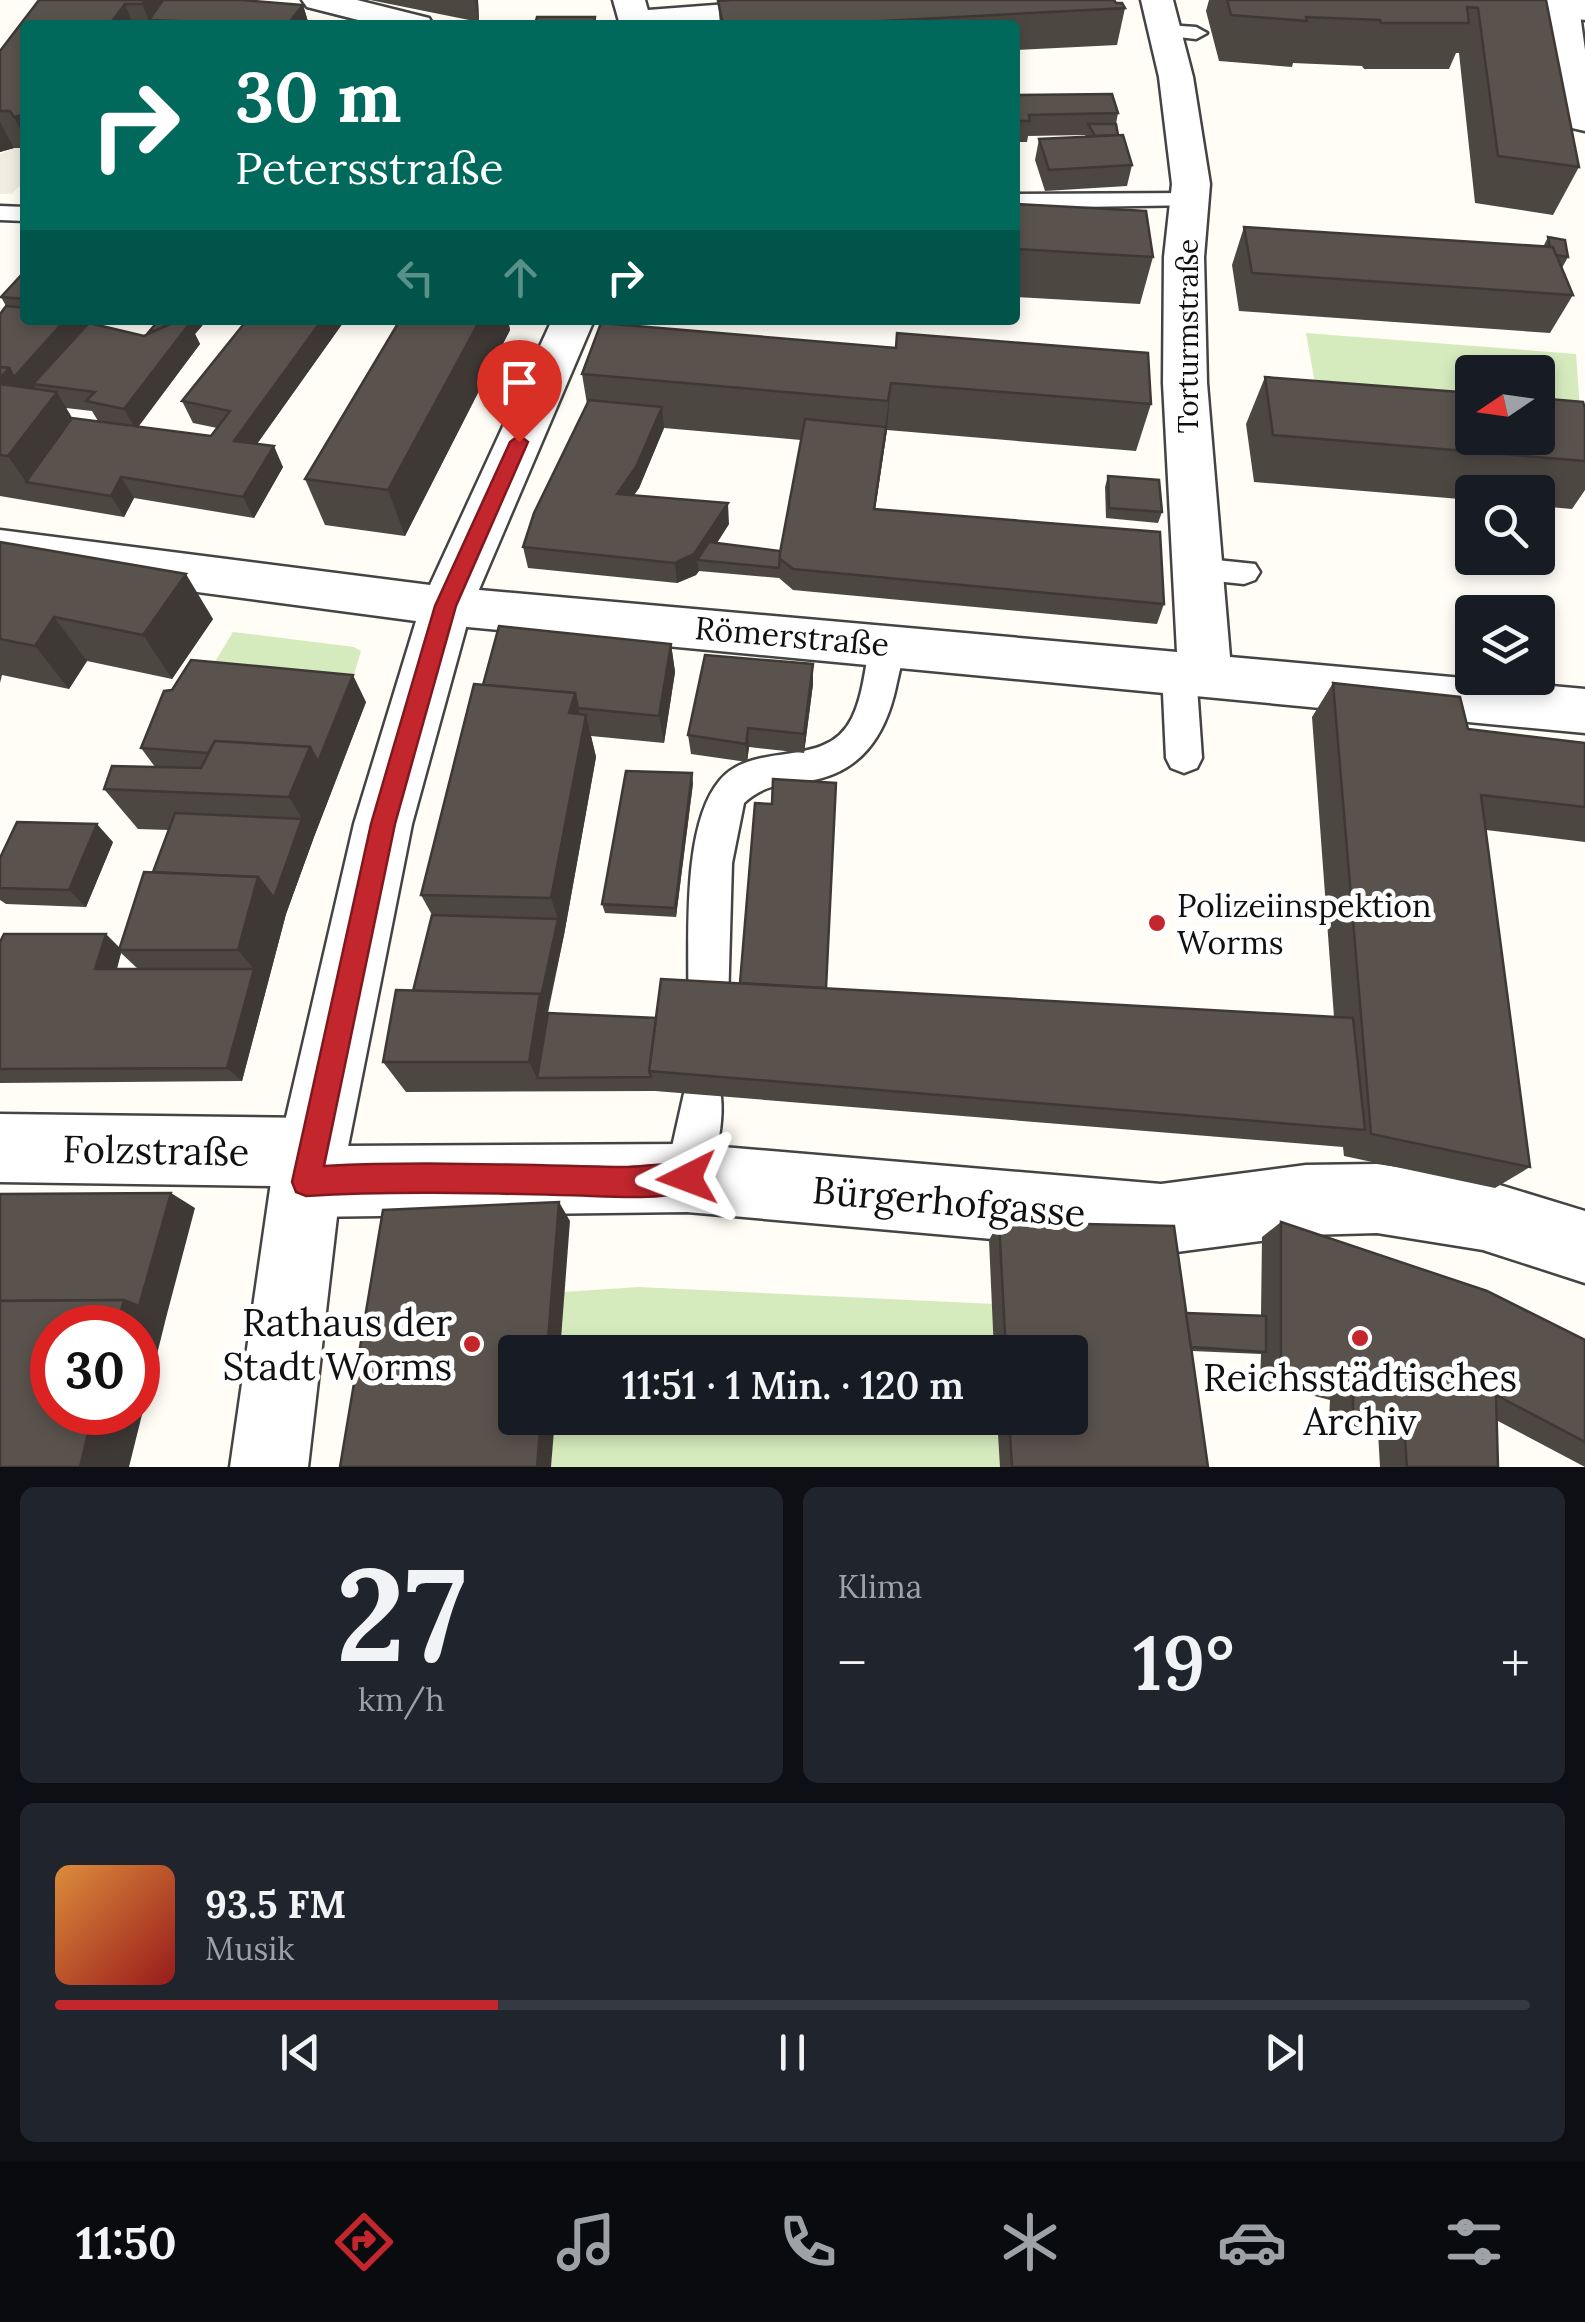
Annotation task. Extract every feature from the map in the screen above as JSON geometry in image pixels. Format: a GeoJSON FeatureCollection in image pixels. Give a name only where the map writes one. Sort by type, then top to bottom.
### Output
{"type":"FeatureCollection","features":[{"type":"Feature","properties":{"kind":"street"},"geometry":{"type":"LineString","coordinates":[[318,0],[397,20]]}},
{"type":"Feature","properties":{"kind":"street"},"geometry":{"type":"LineString","coordinates":[[633,15],[906,0]]}},
{"type":"Feature","properties":{"kind":"street"},"geometry":{"type":"LineString","coordinates":[[1511,0],[1570,6],[1566,37],[1585,120]]}},
{"type":"Feature","properties":{"kind":"street","name":"Torturmstraße"},"geometry":{"type":"LineString","coordinates":[[1173,21],[1191,184],[1184,257],[1185,383],[1198,570],[1192,674]]}},
{"type":"Feature","properties":{"kind":"street"},"geometry":{"type":"LineString","coordinates":[[269,1467],[310,1167],[383,824],[446,606],[572,325]]}},
{"type":"Feature","properties":{"kind":"street","name":"Römerstraße"},"geometry":{"type":"LineString","coordinates":[[0,548],[446,606],[1585,711]]}},
{"type":"Feature","properties":{"kind":"street","name":"Folzstraße"},"geometry":{"type":"LineString","coordinates":[[0,1148],[310,1167]]}},
{"type":"Feature","properties":{"kind":"street","name":"Bürgerhofgasse"},"geometry":{"type":"LineString","coordinates":[[310,1167],[385,1177],[630,1182],[687,1178],[1161,1219],[1204,1217],[1309,1199],[1348,1198],[1497,1217],[1585,1247]]}},
{"type":"Feature","properties":{"kind":"lane"},"geometry":{"type":"LineString","coordinates":[[1020,202],[1190,200]]}},
{"type":"Feature","properties":{"kind":"lane"},"geometry":{"type":"LineString","coordinates":[[1198,570],[1244,572]]}},
{"type":"Feature","properties":{"kind":"lane"},"geometry":{"type":"LineString","coordinates":[[708,1004],[713,870],[730,794],[746,779],[769,771],[819,766],[849,750],[863,733],[874,708],[887,644]]}},
{"type":"Feature","properties":{"kind":"lane"},"geometry":{"type":"LineString","coordinates":[[1184,758],[1192,674]]}},
{"type":"Feature","properties":{"kind":"lane"},"geometry":{"type":"LineString","coordinates":[[687,1178],[702,1095]]}},
{"type":"Feature","properties":{"kind":"green space"},"geometry":{"type":"Polygon","coordinates":[[[1306,333],[1576,354],[1582,438],[1555,436],[1555,355],[1455,355],[1455,428],[1321,417],[1306,333]]]}},
{"type":"Feature","properties":{"kind":"green space"},"geometry":{"type":"Polygon","coordinates":[[[233,632],[361,651],[353,678],[208,673],[233,632]]]}},
{"type":"Feature","properties":{"kind":"green space"},"geometry":{"type":"Polygon","coordinates":[[[639,1287],[994,1304],[995,1335],[560,1335],[563,1292],[639,1287]]]}},
{"type":"Feature","properties":{"kind":"green space"},"geometry":{"type":"Polygon","coordinates":[[[553,1435],[1000,1435],[1001,1467],[551,1467],[553,1435]]]}},
{"type":"Feature","properties":{"kind":"shaded area"},"geometry":{"type":"Polygon","coordinates":[[[20,148],[20,187],[12,194],[0,194],[0,154],[20,148]]]}},
{"type":"Feature","properties":{"kind":"building"},"geometry":{"type":"Polygon","coordinates":[[[39,0],[146,0],[142,4],[125,4],[113,20],[24,20],[39,0]]]}},
{"type":"Feature","properties":{"kind":"building"},"geometry":{"type":"Polygon","coordinates":[[[163,0],[303,5],[291,20],[149,20],[163,0]]]}},
{"type":"Feature","properties":{"kind":"building"},"geometry":{"type":"Polygon","coordinates":[[[1114,0],[1125,8],[902,20],[722,20],[718,1],[1114,0]]]}},
{"type":"Feature","properties":{"kind":"building"},"geometry":{"type":"Polygon","coordinates":[[[1227,0],[1546,0],[1579,167],[1498,156],[1478,8],[1467,7],[1469,23],[1381,23],[1306,17],[1307,21],[1231,15],[1227,0]]]}},
{"type":"Feature","properties":{"kind":"building"},"geometry":{"type":"Polygon","coordinates":[[[537,17],[595,17],[595,20],[536,20],[537,17]]]}},
{"type":"Feature","properties":{"kind":"building"},"geometry":{"type":"Polygon","coordinates":[[[20,25],[20,115],[14,117],[10,111],[0,111],[0,51],[20,25]]]}},
{"type":"Feature","properties":{"kind":"building"},"geometry":{"type":"Polygon","coordinates":[[[1112,94],[1118,113],[1029,115],[1030,121],[1020,121],[1020,95],[1112,94]]]}},
{"type":"Feature","properties":{"kind":"building"},"geometry":{"type":"Polygon","coordinates":[[[1088,124],[1116,124],[1118,135],[1095,136],[1088,124]]]}},
{"type":"Feature","properties":{"kind":"building"},"geometry":{"type":"Polygon","coordinates":[[[1123,135],[1132,165],[1049,170],[1039,139],[1123,135]]]}},
{"type":"Feature","properties":{"kind":"building"},"geometry":{"type":"Polygon","coordinates":[[[1020,204],[1146,211],[1153,257],[1020,249],[1020,204]]]}},
{"type":"Feature","properties":{"kind":"building"},"geometry":{"type":"Polygon","coordinates":[[[1244,227],[1553,247],[1573,295],[1252,273],[1244,227]]]}},
{"type":"Feature","properties":{"kind":"building"},"geometry":{"type":"Polygon","coordinates":[[[1548,237],[1565,240],[1568,257],[1556,255],[1548,237]]]}},
{"type":"Feature","properties":{"kind":"building"},"geometry":{"type":"Polygon","coordinates":[[[20,276],[20,299],[1,297],[20,276]]]}},
{"type":"Feature","properties":{"kind":"building"},"geometry":{"type":"Polygon","coordinates":[[[6,306],[20,307],[20,325],[61,325],[14,377],[9,368],[0,367],[0,314],[6,306]]]}},
{"type":"Feature","properties":{"kind":"building"},"geometry":{"type":"Polygon","coordinates":[[[87,325],[144,336],[168,325],[188,325],[124,409],[86,401],[95,392],[33,384],[87,325]]]}},
{"type":"Feature","properties":{"kind":"building"},"geometry":{"type":"Polygon","coordinates":[[[243,325],[318,325],[234,441],[274,446],[243,497],[121,477],[111,496],[26,482],[72,418],[211,436],[230,411],[182,401],[243,325]]]}},
{"type":"Feature","properties":{"kind":"building"},"geometry":{"type":"Polygon","coordinates":[[[397,325],[477,325],[388,490],[305,479],[397,325]]]}},
{"type":"Feature","properties":{"kind":"building"},"geometry":{"type":"Polygon","coordinates":[[[600,325],[896,348],[897,333],[1148,353],[1151,404],[891,383],[888,401],[582,374],[600,325]]]}},
{"type":"Feature","properties":{"kind":"building"},"geometry":{"type":"Polygon","coordinates":[[[1265,377],[1455,392],[1455,450],[1273,435],[1265,377]]]}},
{"type":"Feature","properties":{"kind":"building"},"geometry":{"type":"Polygon","coordinates":[[[0,384],[57,392],[8,456],[0,455],[0,384]]]}},
{"type":"Feature","properties":{"kind":"building"},"geometry":{"type":"Polygon","coordinates":[[[589,400],[662,407],[636,467],[617,494],[728,503],[694,554],[675,563],[523,547],[534,513],[589,400]]]}},
{"type":"Feature","properties":{"kind":"building"},"geometry":{"type":"Polygon","coordinates":[[[1555,400],[1583,402],[1585,461],[1513,455],[1555,455],[1555,400]]]}},
{"type":"Feature","properties":{"kind":"building"},"geometry":{"type":"Polygon","coordinates":[[[805,419],[886,427],[874,509],[1160,532],[1164,604],[793,569],[779,558],[805,419]]]}},
{"type":"Feature","properties":{"kind":"building"},"geometry":{"type":"Polygon","coordinates":[[[1108,476],[1159,480],[1162,512],[1109,508],[1108,476]]]}},
{"type":"Feature","properties":{"kind":"building"},"geometry":{"type":"Polygon","coordinates":[[[0,542],[186,574],[143,635],[54,617],[35,646],[0,639],[0,542]]]}},
{"type":"Feature","properties":{"kind":"building"},"geometry":{"type":"Polygon","coordinates":[[[709,542],[780,551],[779,568],[697,560],[709,542]]]}},
{"type":"Feature","properties":{"kind":"building"},"geometry":{"type":"Polygon","coordinates":[[[499,626],[671,644],[659,716],[578,708],[575,693],[483,685],[499,626]]]}},
{"type":"Feature","properties":{"kind":"building"},"geometry":{"type":"Polygon","coordinates":[[[705,655],[813,664],[804,734],[748,728],[746,744],[688,735],[705,655]]]}},
{"type":"Feature","properties":{"kind":"building"},"geometry":{"type":"Polygon","coordinates":[[[191,660],[353,675],[318,762],[310,747],[215,741],[208,753],[141,748],[164,691],[172,690],[191,660]]]}},
{"type":"Feature","properties":{"kind":"building"},"geometry":{"type":"Polygon","coordinates":[[[1333,683],[1460,697],[1468,729],[1585,743],[1585,807],[1481,795],[1530,1167],[1371,1134],[1333,683]]]}},
{"type":"Feature","properties":{"kind":"building"},"geometry":{"type":"Polygon","coordinates":[[[474,684],[575,693],[569,713],[586,715],[551,898],[421,895],[474,684]]]}},
{"type":"Feature","properties":{"kind":"building"},"geometry":{"type":"Polygon","coordinates":[[[215,741],[310,747],[289,797],[104,789],[112,766],[201,768],[215,741]]]}},
{"type":"Feature","properties":{"kind":"building"},"geometry":{"type":"Polygon","coordinates":[[[626,771],[692,773],[675,908],[602,904],[626,771]]]}},
{"type":"Feature","properties":{"kind":"building"},"geometry":{"type":"Polygon","coordinates":[[[773,779],[836,783],[826,988],[740,983],[755,803],[772,804],[773,779]]]}},
{"type":"Feature","properties":{"kind":"building"},"geometry":{"type":"Polygon","coordinates":[[[175,813],[302,819],[274,898],[258,877],[153,872],[175,813]]]}},
{"type":"Feature","properties":{"kind":"building"},"geometry":{"type":"Polygon","coordinates":[[[17,822],[97,824],[69,890],[0,888],[0,858],[17,822]]]}},
{"type":"Feature","properties":{"kind":"building"},"geometry":{"type":"Polygon","coordinates":[[[144,872],[258,877],[238,950],[119,950],[144,872]]]}},
{"type":"Feature","properties":{"kind":"building"},"geometry":{"type":"Polygon","coordinates":[[[432,915],[558,919],[541,997],[413,991],[432,915]]]}},
{"type":"Feature","properties":{"kind":"building"},"geometry":{"type":"Polygon","coordinates":[[[4,934],[106,934],[95,969],[254,969],[227,1068],[0,1069],[0,942],[4,934]]]}},
{"type":"Feature","properties":{"kind":"building"},"geometry":{"type":"Polygon","coordinates":[[[661,979],[1353,1018],[1365,1130],[649,1071],[661,979]]]}},
{"type":"Feature","properties":{"kind":"building"},"geometry":{"type":"Polygon","coordinates":[[[396,990],[540,994],[529,1062],[383,1062],[396,990]]]}},
{"type":"Feature","properties":{"kind":"building"},"geometry":{"type":"Polygon","coordinates":[[[548,1013],[656,1018],[651,1077],[537,1078],[548,1013]]]}},
{"type":"Feature","properties":{"kind":"building"},"geometry":{"type":"Polygon","coordinates":[[[171,1193],[139,1305],[124,1300],[0,1301],[0,1194],[171,1193]]]}},
{"type":"Feature","properties":{"kind":"building","name":"Rathaus der Stadt Worms"},"geometry":{"type":"Polygon","coordinates":[[[559,1202],[548,1335],[498,1335],[498,1435],[540,1435],[537,1467],[340,1467],[383,1210],[559,1202]]]}},
{"type":"Feature","properties":{"kind":"building"},"geometry":{"type":"Polygon","coordinates":[[[999,1222],[1174,1226],[1208,1467],[1012,1467],[1010,1435],[1088,1435],[1088,1335],[1005,1335],[999,1222]]]}},
{"type":"Feature","properties":{"kind":"building"},"geometry":{"type":"Polygon","coordinates":[[[1281,1222],[1487,1291],[1585,1340],[1585,1442],[1496,1395],[1498,1467],[1407,1467],[1404,1425],[1353,1412],[1353,1391],[1281,1372],[1281,1222]]]}},
{"type":"Feature","properties":{"kind":"building"},"geometry":{"type":"Polygon","coordinates":[[[124,1300],[123,1305],[30,1305],[30,1435],[88,1435],[80,1467],[0,1467],[0,1301],[124,1300]]]}},
{"type":"Feature","properties":{"kind":"building"},"geometry":{"type":"Polygon","coordinates":[[[1186,1313],[1266,1316],[1266,1352],[1191,1347],[1186,1313]]]}},
{"type":"Feature","properties":{"kind":"place","name":"Polizeiinspektion Worms"},"geometry":{"type":"Point","coordinates":[1157,923]}},
{"type":"Feature","properties":{"kind":"place","name":"Reichsstädtisches Archiv"},"geometry":{"type":"Point","coordinates":[1360,1338]}},
{"type":"Feature","properties":{"kind":"place","name":"Rathaus der Stadt Worms"},"geometry":{"type":"Point","coordinates":[472,1344]}},
{"type":"Feature","properties":{"kind":"route"},"geometry":{"type":"LineString","coordinates":[[519,442],[446,606],[383,824],[306,1182],[385,1177],[630,1182],[687,1178]]}}]}
